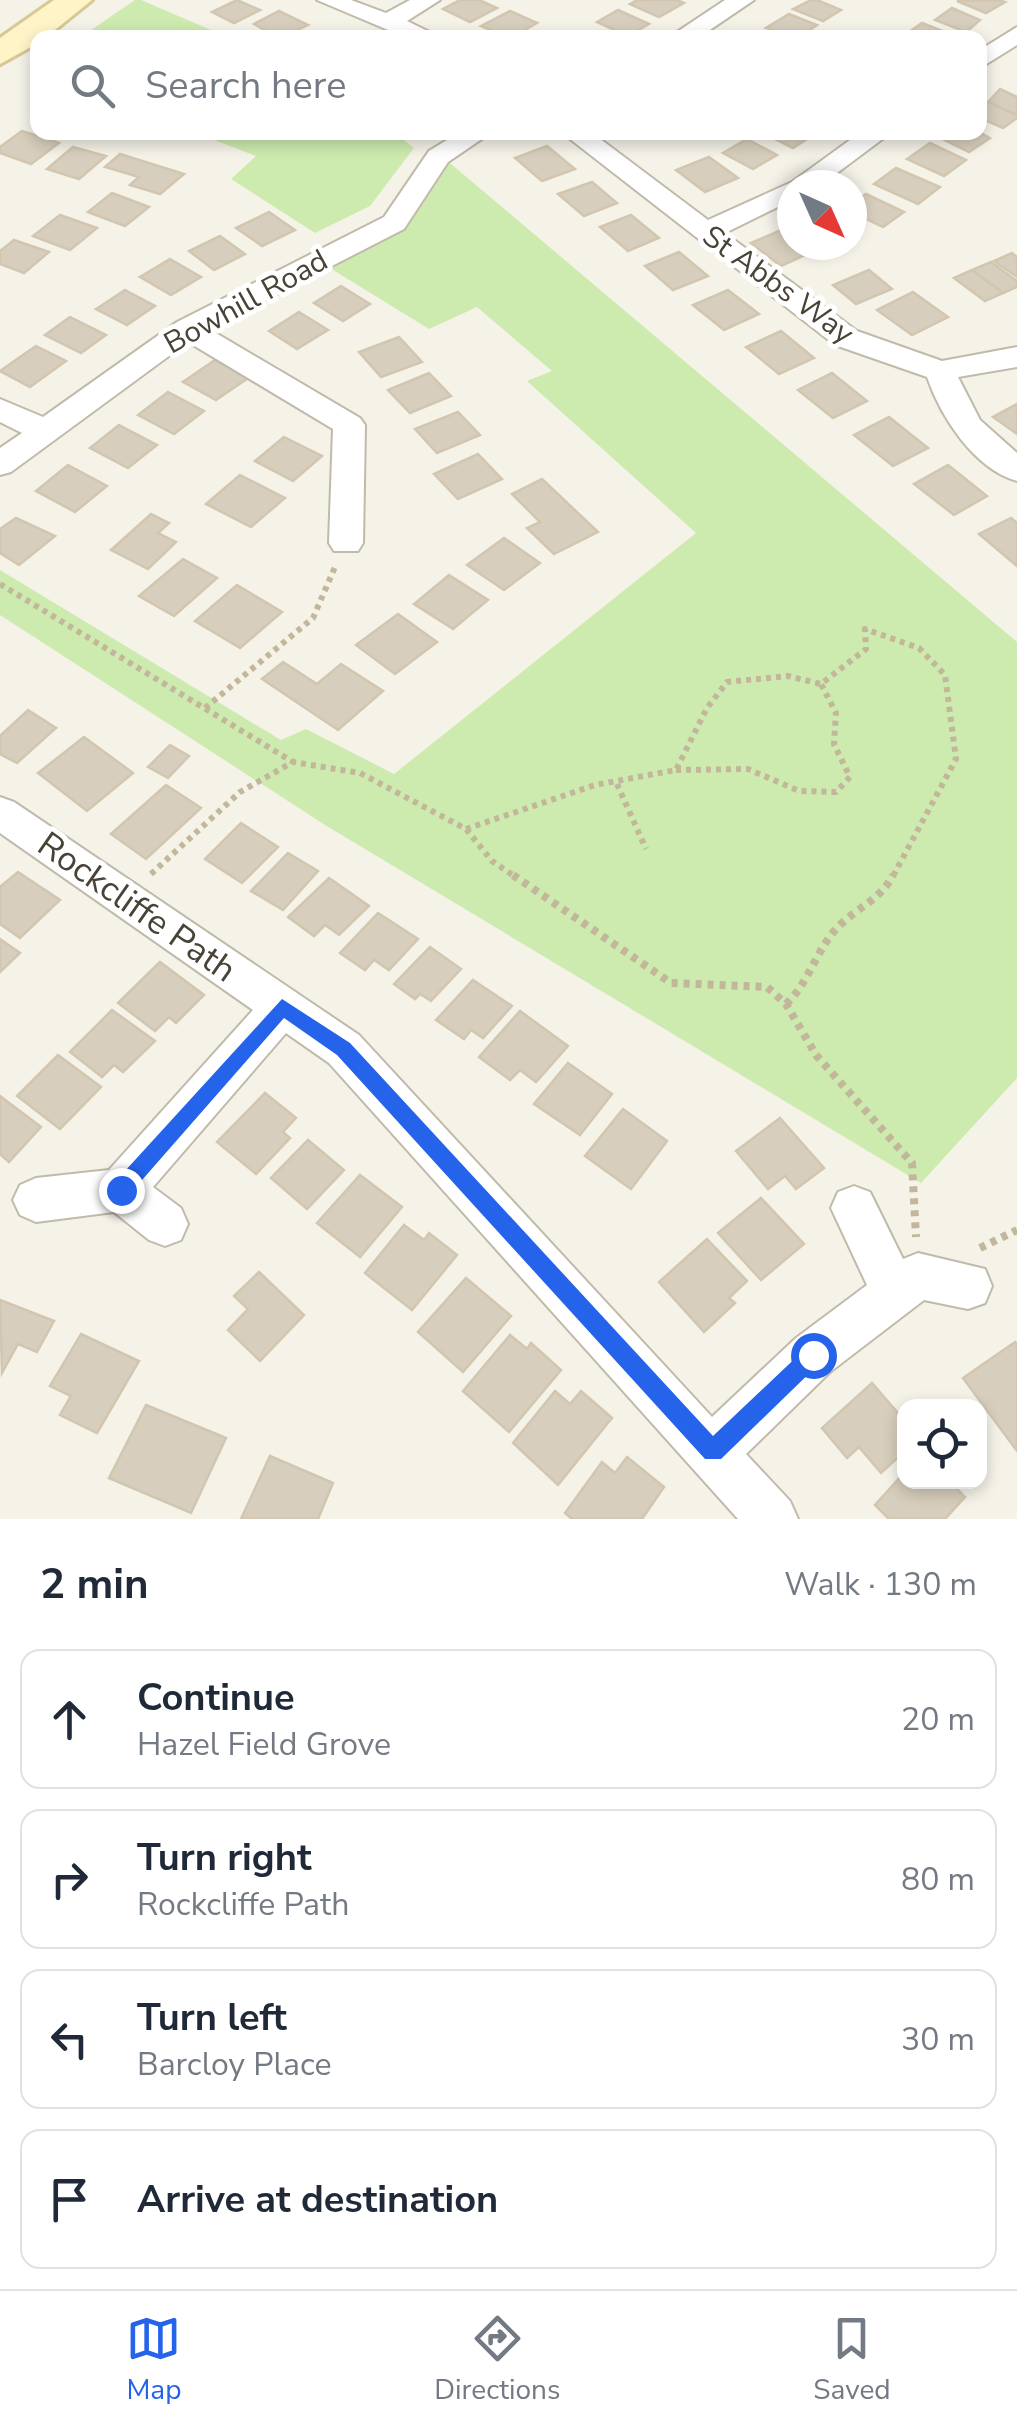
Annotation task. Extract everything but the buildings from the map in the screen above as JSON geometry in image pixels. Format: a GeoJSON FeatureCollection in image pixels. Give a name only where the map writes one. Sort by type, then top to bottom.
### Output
{"type":"FeatureCollection","features":[{"type":"Feature","properties":{"kind":"main road"},"geometry":{"type":"LineString","coordinates":[[34,30],[76,0]]}},
{"type":"Feature","properties":{"kind":"main road"},"geometry":{"type":"LineString","coordinates":[[60,30],[108,0]]}},
{"type":"Feature","properties":{"kind":"main road"},"geometry":{"type":"LineString","coordinates":[[0,54],[30,33]]}},
{"type":"Feature","properties":{"kind":"main road"},"geometry":{"type":"LineString","coordinates":[[0,66],[30,48]]}},
{"type":"Feature","properties":{"kind":"street"},"geometry":{"type":"LineString","coordinates":[[329,0],[407,30]]}},
{"type":"Feature","properties":{"kind":"street"},"geometry":{"type":"LineString","coordinates":[[386,23],[428,0]]}},
{"type":"Feature","properties":{"kind":"street"},"geometry":{"type":"LineString","coordinates":[[693,30],[742,0]]}},
{"type":"Feature","properties":{"kind":"street"},"geometry":{"type":"LineString","coordinates":[[987,56],[1017,34]]}},
{"type":"Feature","properties":{"kind":"street","name":"Bowhill Road"},"geometry":{"type":"LineString","coordinates":[[0,464],[188,329],[394,223],[438,157],[465,140]]}},
{"type":"Feature","properties":{"kind":"street","name":"St Abbs Way"},"geometry":{"type":"LineString","coordinates":[[584,140],[846,338],[895,359],[940,371]]}},
{"type":"Feature","properties":{"kind":"street"},"geometry":{"type":"LineString","coordinates":[[824,170],[867,140]]}},
{"type":"Feature","properties":{"kind":"street"},"geometry":{"type":"LineString","coordinates":[[704,232],[777,197]]}},
{"type":"Feature","properties":{"kind":"street"},"geometry":{"type":"LineString","coordinates":[[188,329],[349,425],[346,543]]}},
{"type":"Feature","properties":{"kind":"street"},"geometry":{"type":"LineString","coordinates":[[1017,357],[940,371],[953,409],[976,438],[1017,470]]}},
{"type":"Feature","properties":{"kind":"street"},"geometry":{"type":"LineString","coordinates":[[0,409],[44,431]]}},
{"type":"Feature","properties":{"kind":"street","name":"Rockcliffe Path"},"geometry":{"type":"LineString","coordinates":[[0,813],[344,1049],[772,1519]]}},
{"type":"Feature","properties":{"kind":"street"},"geometry":{"type":"LineString","coordinates":[[36,1200],[121,1190],[282,1007]]}},
{"type":"Feature","properties":{"kind":"street"},"geometry":{"type":"LineString","coordinates":[[121,1190],[165,1224]]}},
{"type":"Feature","properties":{"kind":"street"},"geometry":{"type":"LineString","coordinates":[[854,1208],[906,1285]]}},
{"type":"Feature","properties":{"kind":"street"},"geometry":{"type":"LineString","coordinates":[[713,1451],[813,1355],[906,1285],[968,1286]]}},
{"type":"Feature","properties":{"kind":"path"},"geometry":{"type":"LineString","coordinates":[[205,708],[314,618],[346,543]]}},
{"type":"Feature","properties":{"kind":"path"},"geometry":{"type":"LineString","coordinates":[[0,584],[294,762],[360,773],[466,829],[492,861],[671,983],[768,987],[786,1004],[816,1055],[912,1163],[906,1285]]}},
{"type":"Feature","properties":{"kind":"path"},"geometry":{"type":"LineString","coordinates":[[786,1004],[797,994],[838,926],[884,893],[956,759],[945,675],[919,648],[865,629],[866,650],[821,684]]}},
{"type":"Feature","properties":{"kind":"path"},"geometry":{"type":"LineString","coordinates":[[466,829],[595,785],[617,784],[676,770],[748,770],[799,791],[836,792],[850,777],[834,744],[836,713],[821,684],[807,676],[726,682],[708,700],[701,728],[676,770]]}},
{"type":"Feature","properties":{"kind":"path"},"geometry":{"type":"LineString","coordinates":[[124,898],[240,792],[294,762]]}},
{"type":"Feature","properties":{"kind":"path"},"geometry":{"type":"LineString","coordinates":[[617,784],[646,849]]}},
{"type":"Feature","properties":{"kind":"green space"},"geometry":{"type":"Polygon","coordinates":[[[135,0],[141,0],[211,30],[91,30],[135,0]]]}},
{"type":"Feature","properties":{"kind":"green space"},"geometry":{"type":"Polygon","coordinates":[[[214,140],[404,140],[414,148],[370,206],[315,233],[231,179],[256,156],[214,140]]]}},
{"type":"Feature","properties":{"kind":"green space"},"geometry":{"type":"Polygon","coordinates":[[[444,158],[1017,642],[1017,1078],[921,1183],[325,825],[0,615],[0,570],[281,740],[306,729],[394,774],[696,533],[527,381],[552,371],[477,307],[429,329],[325,265],[401,225],[444,158]]]}},
{"type":"Feature","properties":{"kind":"route"},"geometry":{"type":"LineString","coordinates":[[121,1190],[282,1007],[344,1049],[713,1451],[813,1355]]}}]}
